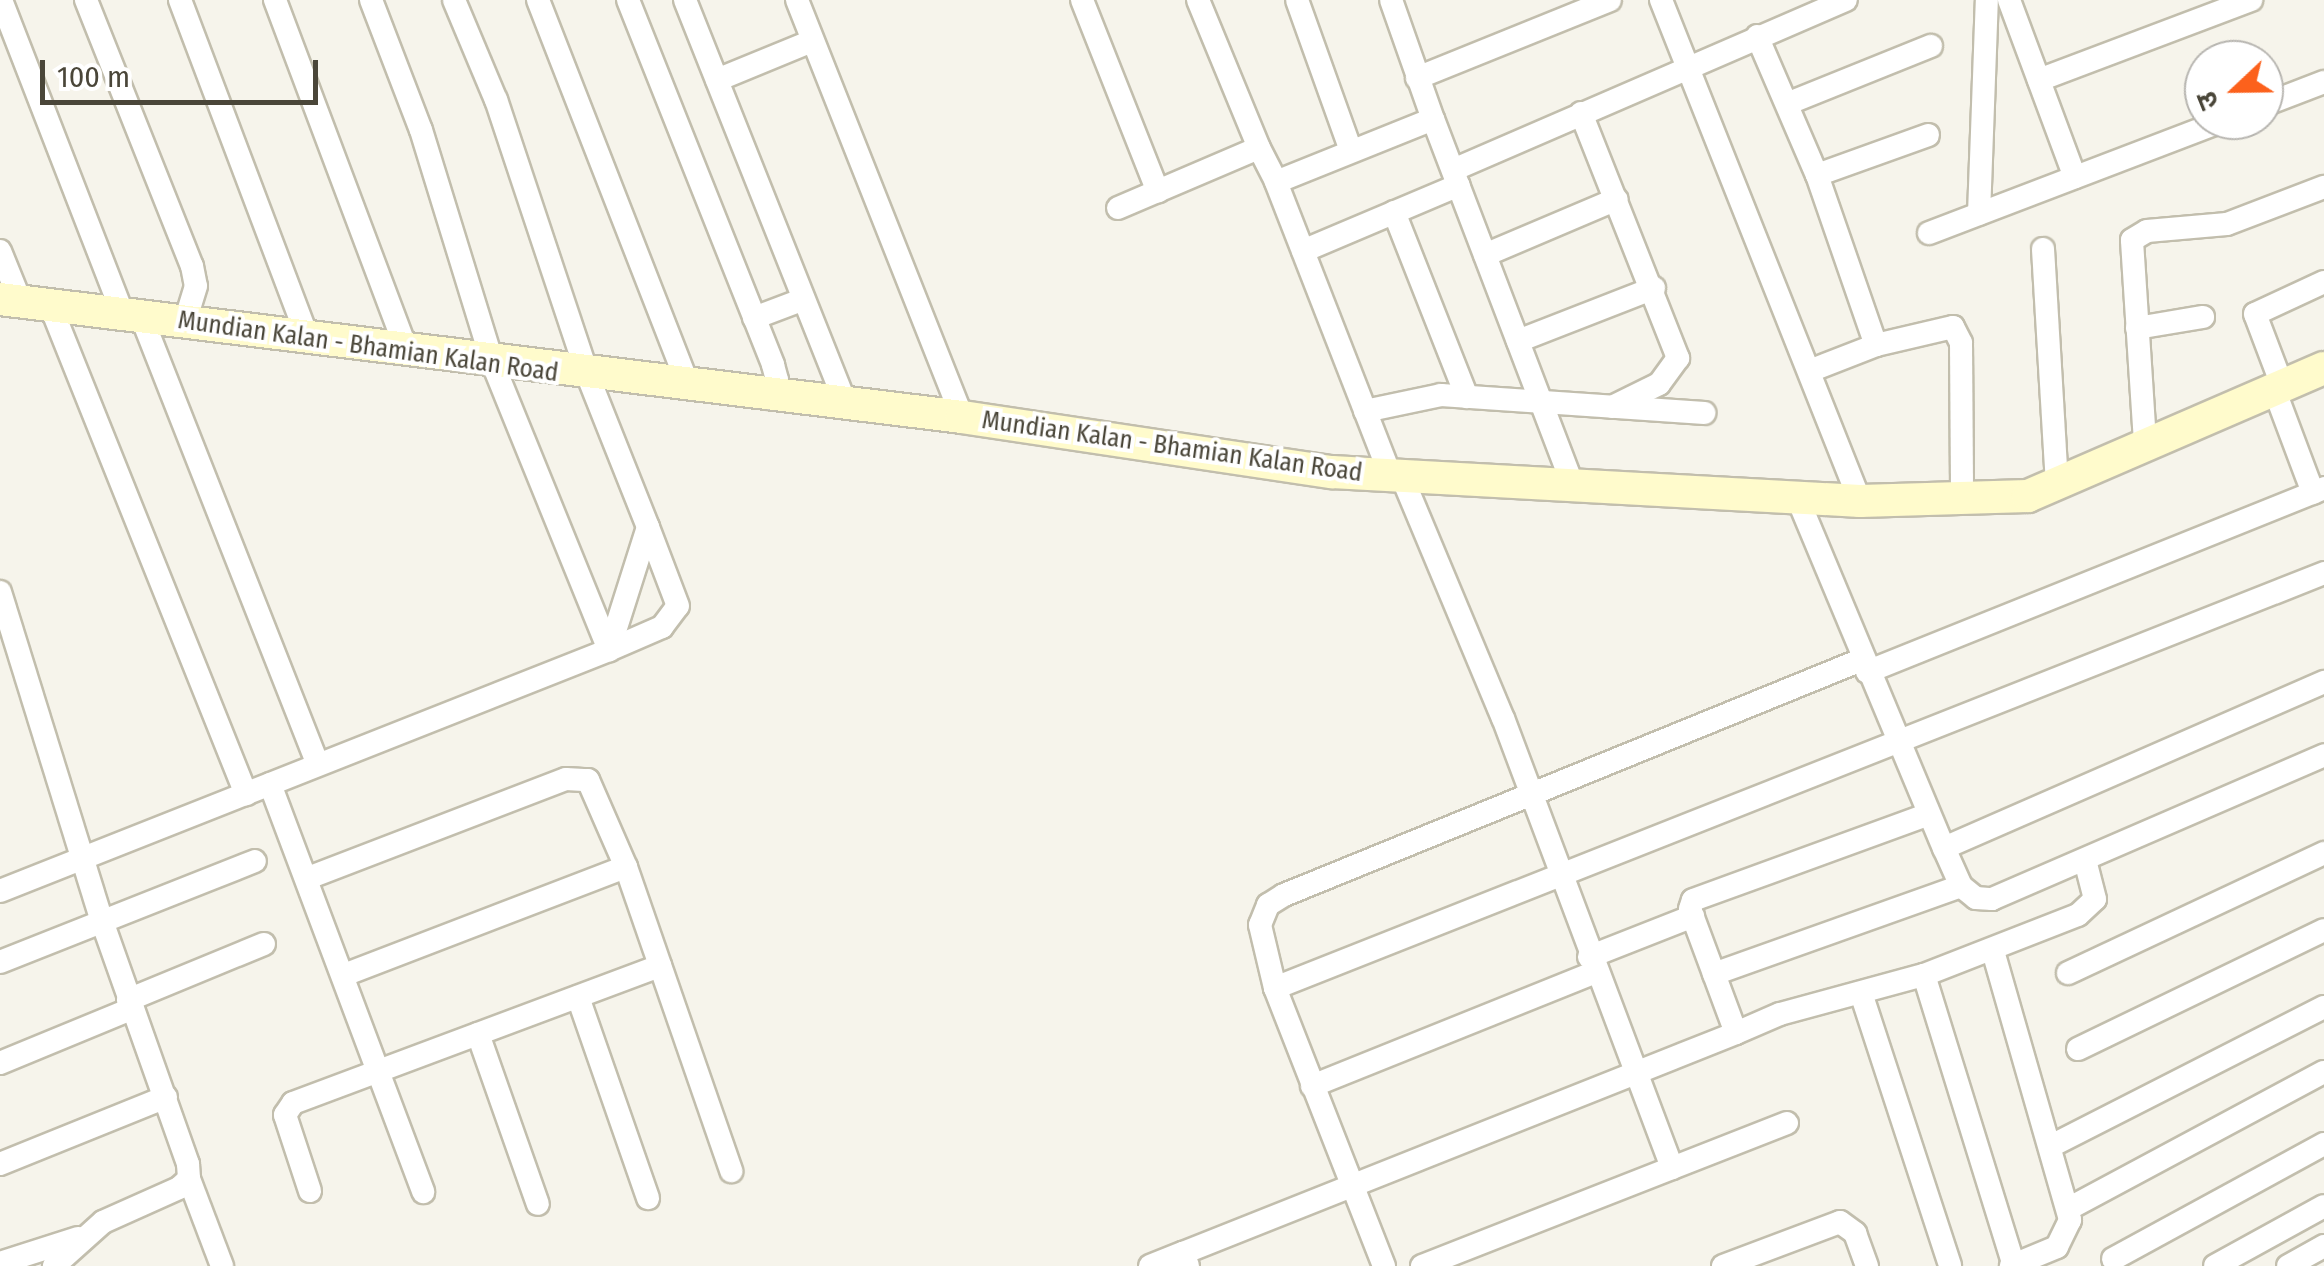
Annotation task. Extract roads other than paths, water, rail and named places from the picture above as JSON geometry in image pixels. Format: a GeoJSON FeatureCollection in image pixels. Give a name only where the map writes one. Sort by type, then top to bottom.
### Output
{"type":"FeatureCollection","features":[{"type":"Feature","properties":{"kind":"street"},"geometry":{"type":"LineString","coordinates":[[1,0],[318,764]]}},
{"type":"Feature","properties":{"kind":"street"},"geometry":{"type":"LineString","coordinates":[[86,0],[192,266],[196,286],[184,322]]}},
{"type":"Feature","properties":{"kind":"street"},"geometry":{"type":"LineString","coordinates":[[180,0],[308,339]]}},
{"type":"Feature","properties":{"kind":"street"},"geometry":{"type":"LineString","coordinates":[[275,0],[407,352]]}},
{"type":"Feature","properties":{"kind":"street"},"geometry":{"type":"LineString","coordinates":[[371,0],[421,130],[493,364],[609,650]]}},
{"type":"Feature","properties":{"kind":"street"},"geometry":{"type":"LineString","coordinates":[[0,891],[609,650],[662,627],[678,606],[588,376],[546,239],[454,0]]}},
{"type":"Feature","properties":{"kind":"street"},"geometry":{"type":"LineString","coordinates":[[538,0],[690,388]]}},
{"type":"Feature","properties":{"kind":"street"},"geometry":{"type":"LineString","coordinates":[[628,0],[777,380],[769,398]]}},
{"type":"Feature","properties":{"kind":"street"},"geometry":{"type":"LineString","coordinates":[[685,0],[847,407]]}},
{"type":"Feature","properties":{"kind":"street"},"geometry":{"type":"LineString","coordinates":[[797,0],[962,417]]}},
{"type":"Feature","properties":{"kind":"street"},"geometry":{"type":"LineString","coordinates":[[1082,0],[1158,192]]}},
{"type":"Feature","properties":{"kind":"street"},"geometry":{"type":"LineString","coordinates":[[1198,0],[1276,182],[1365,411],[1534,795],[1592,964],[1637,1070],[1672,1168]]}},
{"type":"Feature","properties":{"kind":"street"},"geometry":{"type":"LineString","coordinates":[[1297,0],[1352,151]]}},
{"type":"Feature","properties":{"kind":"street"},"geometry":{"type":"LineString","coordinates":[[1391,0],[1417,78],[1572,483]]}},
{"type":"Feature","properties":{"kind":"street"},"geometry":{"type":"LineString","coordinates":[[1417,78],[1610,0]]}},
{"type":"Feature","properties":{"kind":"street"},"geometry":{"type":"LineString","coordinates":[[1661,0],[1812,370],[1860,502]]}},
{"type":"Feature","properties":{"kind":"street"},"geometry":{"type":"LineString","coordinates":[[1303,251],[1394,212],[1581,113],[1846,0]]}},
{"type":"Feature","properties":{"kind":"street"},"geometry":{"type":"LineString","coordinates":[[1979,214],[1987,0]]}},
{"type":"Feature","properties":{"kind":"street"},"geometry":{"type":"LineString","coordinates":[[2010,0],[2075,178]]}},
{"type":"Feature","properties":{"kind":"street"},"geometry":{"type":"LineString","coordinates":[[2039,80],[2250,0]]}},
{"type":"Feature","properties":{"kind":"street"},"geometry":{"type":"LineString","coordinates":[[1757,36],[1817,174],[1876,345]]}},
{"type":"Feature","properties":{"kind":"street"},"geometry":{"type":"LineString","coordinates":[[717,80],[812,41]]}},
{"type":"Feature","properties":{"kind":"street"},"geometry":{"type":"LineString","coordinates":[[1789,103],[1931,46]]}},
{"type":"Feature","properties":{"kind":"street"},"geometry":{"type":"LineString","coordinates":[[2284,97],[2324,82]]}},
{"type":"Feature","properties":{"kind":"street"},"geometry":{"type":"LineString","coordinates":[[1581,113],[1674,338],[1672,373],[1612,407]]}},
{"type":"Feature","properties":{"kind":"street"},"geometry":{"type":"LineString","coordinates":[[1276,182],[1433,118]]}},
{"type":"Feature","properties":{"kind":"street"},"geometry":{"type":"LineString","coordinates":[[1817,174],[1928,135]]}},
{"type":"Feature","properties":{"kind":"street"},"geometry":{"type":"LineString","coordinates":[[1929,234],[2184,136]]}},
{"type":"Feature","properties":{"kind":"street"},"geometry":{"type":"LineString","coordinates":[[1118,208],[1259,148]]}},
{"type":"Feature","properties":{"kind":"street"},"geometry":{"type":"LineString","coordinates":[[2145,442],[2131,249],[2138,234],[2227,224],[2324,188]]}},
{"type":"Feature","properties":{"kind":"street"},"geometry":{"type":"LineString","coordinates":[[1485,255],[1617,199]]}},
{"type":"Feature","properties":{"kind":"street"},"geometry":{"type":"LineString","coordinates":[[1394,212],[1467,397]]}},
{"type":"Feature","properties":{"kind":"street"},"geometry":{"type":"LineString","coordinates":[[2043,249],[2056,485]]}},
{"type":"Feature","properties":{"kind":"street"},"geometry":{"type":"LineString","coordinates":[[0,251],[246,794]]}},
{"type":"Feature","properties":{"kind":"street"},"geometry":{"type":"LineString","coordinates":[[1384,1266],[1275,988],[1260,926],[1268,905],[1534,795],[2318,491],[2255,314],[2324,282]]}},
{"type":"Feature","properties":{"kind":"street"},"geometry":{"type":"LineString","coordinates":[[1518,341],[1654,288]]}},
{"type":"Feature","properties":{"kind":"street"},"geometry":{"type":"LineString","coordinates":[[754,318],[804,298]]}},
{"type":"Feature","properties":{"kind":"street","name":"Mundian Kalan - Bhamian Kalan Road"},"geometry":{"type":"LineString","coordinates":[[24,303],[769,398],[962,417],[1396,477],[1572,483],[1860,502],[2028,496],[2145,442],[2324,368]]}},
{"type":"Feature","properties":{"kind":"street"},"geometry":{"type":"LineString","coordinates":[[2136,328],[2203,317]]}},
{"type":"Feature","properties":{"kind":"street"},"geometry":{"type":"LineString","coordinates":[[1812,370],[1876,345],[1941,326],[1960,334],[1962,501]]}},
{"type":"Feature","properties":{"kind":"street"},"geometry":{"type":"LineString","coordinates":[[1365,411],[1419,396],[1704,413]]}},
{"type":"Feature","properties":{"kind":"street"},"geometry":{"type":"LineString","coordinates":[[1797,497],[1864,666],[1944,848],[1961,886],[1976,898],[1992,899],[2324,755]]}},
{"type":"Feature","properties":{"kind":"street"},"geometry":{"type":"LineString","coordinates":[[609,650],[648,526]]}},
{"type":"Feature","properties":{"kind":"street"},"geometry":{"type":"LineString","coordinates":[[1275,988],[1560,872],[1900,744],[2324,573]]}},
{"type":"Feature","properties":{"kind":"street"},"geometry":{"type":"LineString","coordinates":[[0,592],[102,922],[166,1098],[188,1178],[222,1266]]}},
{"type":"Feature","properties":{"kind":"street"},"geometry":{"type":"LineString","coordinates":[[1944,848],[2324,682]]}},
{"type":"Feature","properties":{"kind":"street"},"geometry":{"type":"LineString","coordinates":[[308,878],[578,777],[595,792],[626,867],[731,1171]]}},
{"type":"Feature","properties":{"kind":"street"},"geometry":{"type":"LineString","coordinates":[[270,784],[423,1192]]}},
{"type":"Feature","properties":{"kind":"street"},"geometry":{"type":"LineString","coordinates":[[1736,1033],[1693,916],[1693,900],[1929,814]]}},
{"type":"Feature","properties":{"kind":"street"},"geometry":{"type":"LineString","coordinates":[[2068,973],[2324,853]]}},
{"type":"Feature","properties":{"kind":"street"},"geometry":{"type":"LineString","coordinates":[[1150,1266],[1186,1260],[1352,1184],[1637,1070],[1811,1005],[1862,996],[1993,950],[2090,907],[2096,891],[2085,860]]}},
{"type":"Feature","properties":{"kind":"street"},"geometry":{"type":"LineString","coordinates":[[0,962],[254,861]]}},
{"type":"Feature","properties":{"kind":"street"},"geometry":{"type":"LineString","coordinates":[[344,975],[626,867]]}},
{"type":"Feature","properties":{"kind":"street"},"geometry":{"type":"LineString","coordinates":[[1714,974],[1961,886]]}},
{"type":"Feature","properties":{"kind":"street"},"geometry":{"type":"LineString","coordinates":[[1312,1086],[1693,916]]}},
{"type":"Feature","properties":{"kind":"street"},"geometry":{"type":"LineString","coordinates":[[2078,1049],[2324,930]]}},
{"type":"Feature","properties":{"kind":"street"},"geometry":{"type":"LineString","coordinates":[[0,1063],[264,944]]}},
{"type":"Feature","properties":{"kind":"street"},"geometry":{"type":"LineString","coordinates":[[1924,976],[2012,1266],[2057,1247],[2067,1235],[2068,1209],[1993,950]]}},
{"type":"Feature","properties":{"kind":"street"},"geometry":{"type":"LineString","coordinates":[[310,1191],[287,1108],[660,966]]}},
{"type":"Feature","properties":{"kind":"street"},"geometry":{"type":"LineString","coordinates":[[578,996],[648,1198]]}},
{"type":"Feature","properties":{"kind":"street"},"geometry":{"type":"LineString","coordinates":[[1862,996],[1950,1266]]}},
{"type":"Feature","properties":{"kind":"street"},"geometry":{"type":"LineString","coordinates":[[2051,1146],[2324,1007]]}},
{"type":"Feature","properties":{"kind":"street"},"geometry":{"type":"LineString","coordinates":[[478,1034],[538,1204]]}},
{"type":"Feature","properties":{"kind":"street"},"geometry":{"type":"LineString","coordinates":[[2068,1209],[2324,1072]]}},
{"type":"Feature","properties":{"kind":"street"},"geometry":{"type":"LineString","coordinates":[[0,1164],[166,1098]]}},
{"type":"Feature","properties":{"kind":"street"},"geometry":{"type":"LineString","coordinates":[[1436,1263],[1788,1123]]}},
{"type":"Feature","properties":{"kind":"street"},"geometry":{"type":"LineString","coordinates":[[2113,1260],[2324,1144]]}},
{"type":"Feature","properties":{"kind":"street"},"geometry":{"type":"LineString","coordinates":[[0,1262],[81,1237],[188,1178]]}},
{"type":"Feature","properties":{"kind":"street"},"geometry":{"type":"LineString","coordinates":[[2215,1266],[2324,1206]]}},
{"type":"Feature","properties":{"kind":"street"},"geometry":{"type":"LineString","coordinates":[[1723,1266],[1840,1222],[1855,1232],[1867,1266]]}},
{"type":"Feature","properties":{"kind":"street"},"geometry":{"type":"LineString","coordinates":[[54,1266],[81,1237]]}},
{"type":"Feature","properties":{"kind":"street"},"geometry":{"type":"LineString","coordinates":[[2288,1266],[2324,1246]]}}]}
